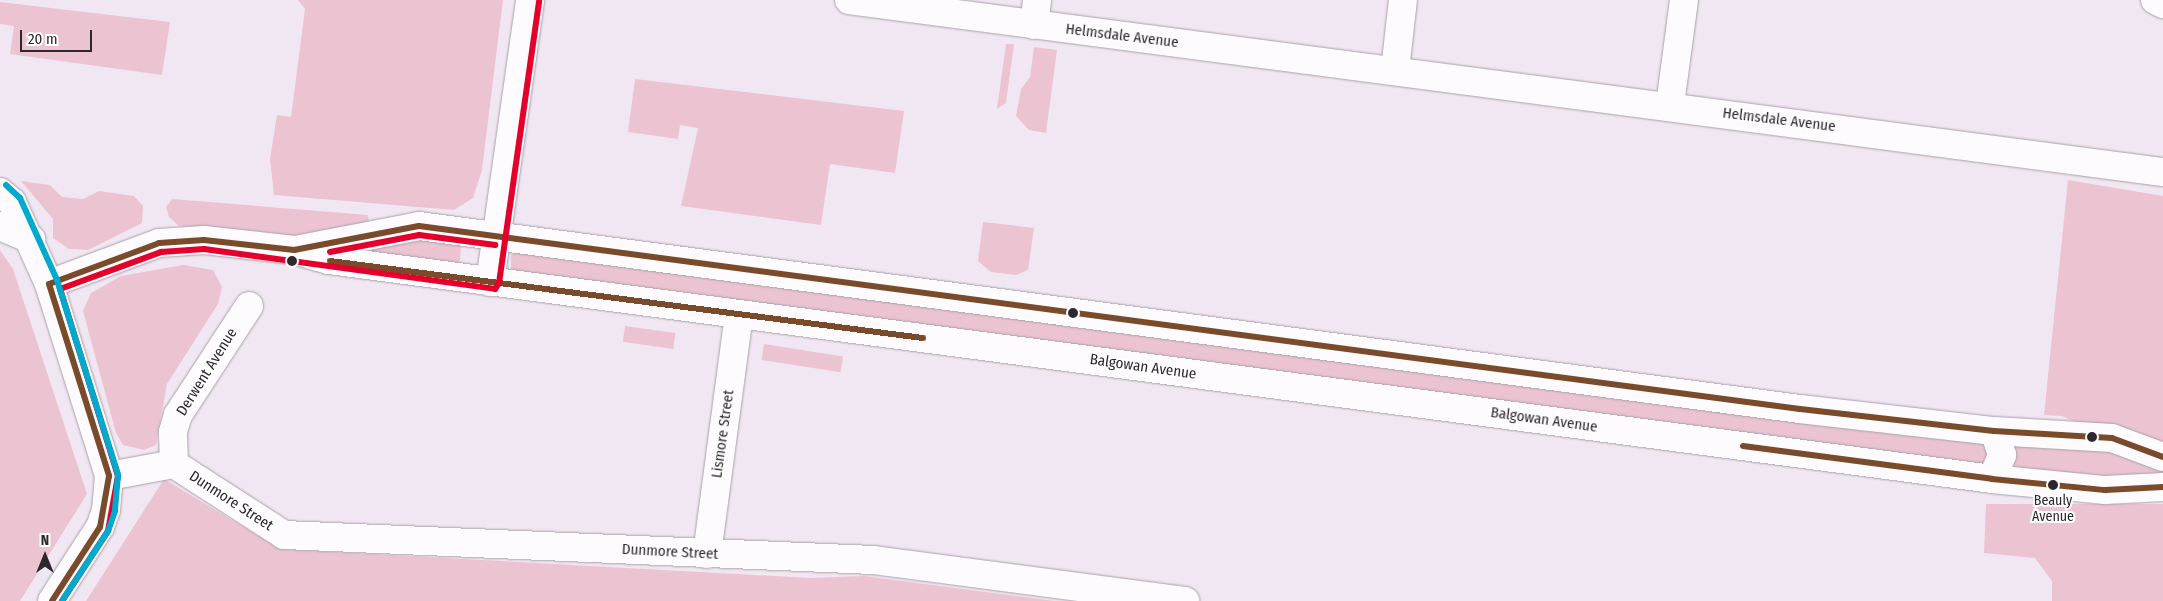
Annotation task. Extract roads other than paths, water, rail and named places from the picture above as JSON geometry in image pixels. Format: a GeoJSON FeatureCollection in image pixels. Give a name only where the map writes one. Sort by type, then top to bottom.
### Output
{"type":"FeatureCollection","features":[{"type":"Feature","properties":{"kind":"street"},"geometry":{"type":"LineString","coordinates":[[490,282],[530,0]]}},
{"type":"Feature","properties":{"kind":"street","name":"Helmsdale Avenue"},"geometry":{"type":"LineString","coordinates":[[849,0],[1036,12],[1394,70],[1670,105],[2163,172]]}},
{"type":"Feature","properties":{"kind":"street"},"geometry":{"type":"LineString","coordinates":[[1394,70],[1403,0]]}},
{"type":"Feature","properties":{"kind":"street"},"geometry":{"type":"LineString","coordinates":[[1670,105],[1684,0]]}},
{"type":"Feature","properties":{"kind":"street"},"geometry":{"type":"LineString","coordinates":[[2155,0],[2163,4]]}},
{"type":"Feature","properties":{"kind":"street"},"geometry":{"type":"LineString","coordinates":[[0,192],[12,202],[31,239],[49,284],[109,476],[106,510],[100,527],[52,601]]}},
{"type":"Feature","properties":{"kind":"street"},"geometry":{"type":"LineString","coordinates":[[0,226],[31,239]]}},
{"type":"Feature","properties":{"kind":"street","name":"Balgowan Avenue"},"geometry":{"type":"LineString","coordinates":[[294,250],[420,226],[1994,431],[2112,438],[2163,457]]}},
{"type":"Feature","properties":{"kind":"street","name":"Balgowan Avenue"},"geometry":{"type":"LineString","coordinates":[[49,284],[159,243],[204,240],[294,250],[329,260],[490,282],[1992,479],[2105,490],[2163,487]]}},
{"type":"Feature","properties":{"kind":"street","name":"Derwent Avenue"},"geometry":{"type":"LineString","coordinates":[[174,464],[173,432],[178,415],[249,306]]}},
{"type":"Feature","properties":{"kind":"street","name":"Lismore Street"},"geometry":{"type":"LineString","coordinates":[[707,554],[739,314]]}},
{"type":"Feature","properties":{"kind":"street"},"geometry":{"type":"LineString","coordinates":[[1992,479],[2002,455],[1994,431]]}},
{"type":"Feature","properties":{"kind":"street"},"geometry":{"type":"LineString","coordinates":[[109,476],[174,464]]}},
{"type":"Feature","properties":{"kind":"street","name":"Dunmore Street"},"geometry":{"type":"LineString","coordinates":[[174,464],[284,535],[873,560],[1185,601]]}},
{"type":"Feature","properties":{"kind":"place","name":"Beauly Avenue"},"geometry":{"type":"Point","coordinates":[2053,485]}}]}
